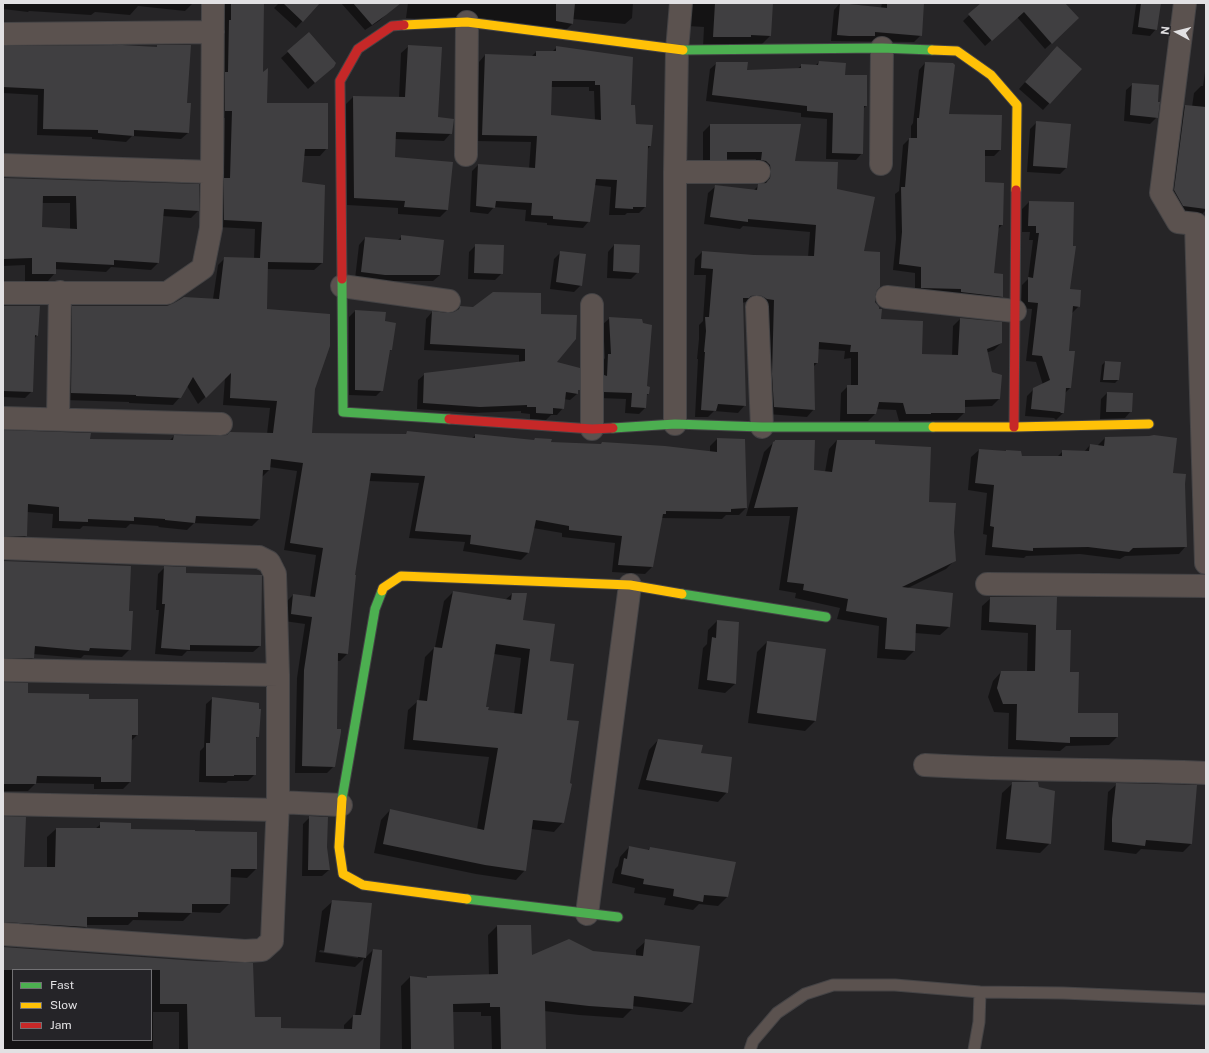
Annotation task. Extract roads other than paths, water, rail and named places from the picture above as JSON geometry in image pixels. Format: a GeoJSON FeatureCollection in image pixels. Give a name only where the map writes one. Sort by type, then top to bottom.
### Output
{"type":"FeatureCollection","features":[{"type":"Feature","properties":{"kind":"street"},"geometry":{"type":"LineString","coordinates":[[3,292],[167,293],[203,268],[211,228],[213,3]]}},
{"type":"Feature","properties":{"kind":"street"},"geometry":{"type":"LineString","coordinates":[[675,424],[675,172],[677,50],[681,3]]}},
{"type":"Feature","properties":{"kind":"street"},"geometry":{"type":"LineString","coordinates":[[1185,3],[1162,193],[1178,222],[1201,224],[1206,563]]}},
{"type":"Feature","properties":{"kind":"street"},"geometry":{"type":"LineString","coordinates":[[466,22],[466,155]]}},
{"type":"Feature","properties":{"kind":"street"},"geometry":{"type":"LineString","coordinates":[[1014,427],[1017,105],[991,75],[957,51],[882,48],[677,50],[466,22],[392,26],[358,49],[340,81],[343,412],[592,429],[675,424],[762,427],[1014,427],[1150,424]]}},
{"type":"Feature","properties":{"kind":"street"},"geometry":{"type":"LineString","coordinates":[[3,34],[213,32]]}},
{"type":"Feature","properties":{"kind":"street"},"geometry":{"type":"LineString","coordinates":[[881,164],[882,48]]}},
{"type":"Feature","properties":{"kind":"street"},"geometry":{"type":"LineString","coordinates":[[3,165],[212,172]]}},
{"type":"Feature","properties":{"kind":"street"},"geometry":{"type":"LineString","coordinates":[[675,172],[759,172]]}},
{"type":"Feature","properties":{"kind":"street"},"geometry":{"type":"LineString","coordinates":[[342,286],[449,301]]}},
{"type":"Feature","properties":{"kind":"street"},"geometry":{"type":"LineString","coordinates":[[58,419],[60,292]]}},
{"type":"Feature","properties":{"kind":"street"},"geometry":{"type":"LineString","coordinates":[[887,297],[1015,311]]}},
{"type":"Feature","properties":{"kind":"street"},"geometry":{"type":"LineString","coordinates":[[592,305],[592,429]]}},
{"type":"Feature","properties":{"kind":"street"},"geometry":{"type":"LineString","coordinates":[[757,307],[762,427]]}},
{"type":"Feature","properties":{"kind":"street"},"geometry":{"type":"LineString","coordinates":[[3,418],[221,424]]}},
{"type":"Feature","properties":{"kind":"street"},"geometry":{"type":"LineString","coordinates":[[3,548],[260,557],[269,562],[275,574],[278,675],[278,806],[272,941],[262,950],[245,951],[3,934]]}},
{"type":"Feature","properties":{"kind":"street"},"geometry":{"type":"LineString","coordinates":[[618,917],[362,885],[344,874],[339,847],[341,805],[375,609],[383,588],[401,576],[630,585],[826,617]]}},
{"type":"Feature","properties":{"kind":"street"},"geometry":{"type":"LineString","coordinates":[[987,584],[1206,586]]}},
{"type":"Feature","properties":{"kind":"street"},"geometry":{"type":"LineString","coordinates":[[587,914],[630,585]]}},
{"type":"Feature","properties":{"kind":"street"},"geometry":{"type":"LineString","coordinates":[[3,670],[278,675]]}},
{"type":"Feature","properties":{"kind":"street"},"geometry":{"type":"LineString","coordinates":[[925,765],[978,768],[1206,773]]}},
{"type":"Feature","properties":{"kind":"street"},"geometry":{"type":"LineString","coordinates":[[3,804],[341,805]]}},
{"type":"Feature","properties":{"kind":"lane"},"geometry":{"type":"LineString","coordinates":[[750,1050],[753,1041],[777,1013],[805,994],[833,985],[895,985],[980,992],[1063,993],[1206,999]]}},
{"type":"Feature","properties":{"kind":"lane"},"geometry":{"type":"LineString","coordinates":[[974,1050],[979,1022],[980,992]]}}]}
